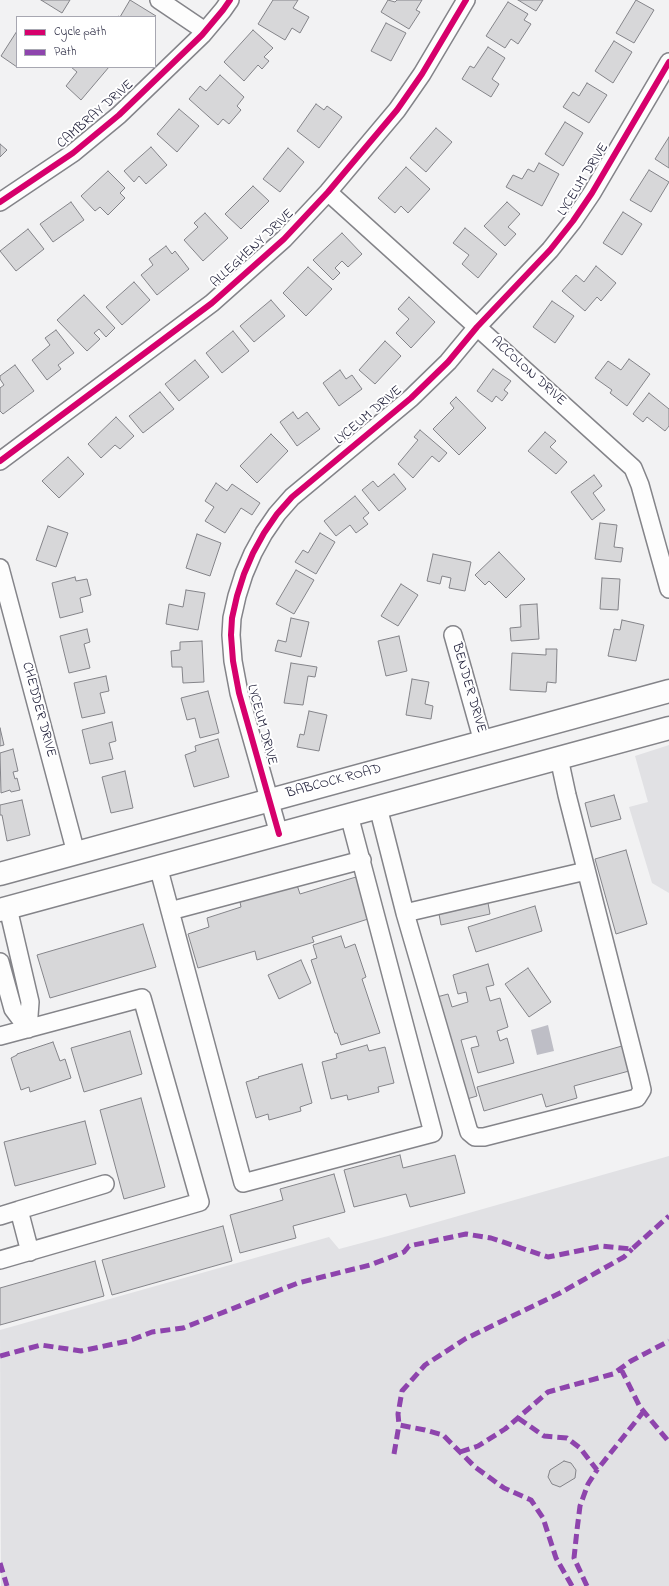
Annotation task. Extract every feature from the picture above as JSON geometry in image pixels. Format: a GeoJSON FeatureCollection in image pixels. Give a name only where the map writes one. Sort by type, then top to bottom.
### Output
{"type":"FeatureCollection","features":[{"type":"Feature","properties":{"kind":"main road","name":"BABCOCK ROAD"},"geometry":{"type":"LineString","coordinates":[[0,874],[669,691]]}},
{"type":"Feature","properties":{"kind":"main road"},"geometry":{"type":"LineString","coordinates":[[4,909],[669,728]]}},
{"type":"Feature","properties":{"kind":"street"},"geometry":{"type":"LineString","coordinates":[[159,0],[205,31]]}},
{"type":"Feature","properties":{"kind":"street","name":"CAMBRAY DRIVE"},"geometry":{"type":"LineString","coordinates":[[0,202],[73,153],[113,120],[205,31],[230,0]]}},
{"type":"Feature","properties":{"kind":"street","name":"ALLEGHENY DRIVE"},"geometry":{"type":"LineString","coordinates":[[0,461],[212,302],[284,239],[328,192],[397,110],[422,74],[466,0]]}},
{"type":"Feature","properties":{"kind":"street","name":"LYCEUM DRIVE"},"geometry":{"type":"LineString","coordinates":[[279,834],[239,693],[233,661],[231,636],[232,618],[237,596],[252,553],[277,514],[292,497],[411,398],[448,362],[477,326],[550,250],[573,221],[592,193],[669,62]]}},
{"type":"Feature","properties":{"kind":"street","name":"ACCOLON DRIVE"},"geometry":{"type":"LineString","coordinates":[[328,192],[633,468],[640,485],[669,589]]}},
{"type":"Feature","properties":{"kind":"street","name":"CHEDDER DRIVE"},"geometry":{"type":"LineString","coordinates":[[0,568],[76,853]]}},
{"type":"Feature","properties":{"kind":"street","name":"BENDER DRIVE"},"geometry":{"type":"LineString","coordinates":[[453,634],[483,742]]}},
{"type":"Feature","properties":{"kind":"street"},"geometry":{"type":"LineString","coordinates":[[378,807],[405,913],[469,1132],[475,1137],[484,1137],[637,1098],[642,1090],[640,1077],[586,871],[559,758]]}},
{"type":"Feature","properties":{"kind":"street"},"geometry":{"type":"LineString","coordinates":[[158,866],[243,1183],[433,1133],[349,815]]}},
{"type":"Feature","properties":{"kind":"street"},"geometry":{"type":"LineString","coordinates":[[170,911],[362,860]]}},
{"type":"Feature","properties":{"kind":"street"},"geometry":{"type":"LineString","coordinates":[[405,913],[586,871]]}},
{"type":"Feature","properties":{"kind":"street"},"geometry":{"type":"LineString","coordinates":[[4,909],[30,1002],[28,1029]]}},
{"type":"Feature","properties":{"kind":"street"},"geometry":{"type":"LineString","coordinates":[[0,962],[13,1009],[28,1029]]}},
{"type":"Feature","properties":{"kind":"street"},"geometry":{"type":"LineString","coordinates":[[0,1036],[142,998],[200,1202],[0,1260]]}},
{"type":"Feature","properties":{"kind":"street"},"geometry":{"type":"LineString","coordinates":[[0,1216],[105,1184]]}},
{"type":"Feature","properties":{"kind":"street"},"geometry":{"type":"LineString","coordinates":[[19,1210],[30,1252]]}},
{"type":"Feature","properties":{"kind":"shaded area"},"geometry":{"type":"Polygon","coordinates":[[[669,745],[669,893],[652,883],[629,807],[648,802],[635,756],[669,745]]]}},
{"type":"Feature","properties":{"kind":"shaded area"},"geometry":{"type":"Polygon","coordinates":[[[548,1025],[554,1051],[537,1055],[531,1030],[548,1025]]]}},
{"type":"Feature","properties":{"kind":"shaded area"},"geometry":{"type":"Polygon","coordinates":[[[669,1156],[669,1586],[1,1586],[0,1330],[329,1237],[339,1249],[669,1156]]]}},
{"type":"Feature","properties":{"kind":"building"},"geometry":{"type":"Polygon","coordinates":[[[41,0],[70,0],[62,13],[41,0]]]}},
{"type":"Feature","properties":{"kind":"building"},"geometry":{"type":"Polygon","coordinates":[[[130,0],[156,16],[121,16],[130,0]]]}},
{"type":"Feature","properties":{"kind":"building"},"geometry":{"type":"Polygon","coordinates":[[[273,0],[298,0],[293,8],[309,17],[300,33],[292,28],[285,40],[258,24],[273,0]]]}},
{"type":"Feature","properties":{"kind":"building"},"geometry":{"type":"Polygon","coordinates":[[[388,0],[395,2],[397,0],[422,0],[416,10],[420,12],[409,29],[381,12],[388,0]]]}},
{"type":"Feature","properties":{"kind":"building"},"geometry":{"type":"Polygon","coordinates":[[[518,0],[543,0],[536,11],[518,0]]]}},
{"type":"Feature","properties":{"kind":"building"},"geometry":{"type":"Polygon","coordinates":[[[636,0],[654,10],[634,43],[616,33],[636,0]]]}},
{"type":"Feature","properties":{"kind":"building"},"geometry":{"type":"Polygon","coordinates":[[[508,2],[528,14],[524,20],[531,24],[518,44],[511,39],[505,48],[486,36],[508,2]]]}},
{"type":"Feature","properties":{"kind":"building"},"geometry":{"type":"Polygon","coordinates":[[[386,23],[406,33],[391,61],[371,51],[386,23]]]}},
{"type":"Feature","properties":{"kind":"building"},"geometry":{"type":"Polygon","coordinates":[[[253,30],[273,48],[264,57],[269,61],[262,69],[258,65],[244,81],[224,62],[253,30]]]}},
{"type":"Feature","properties":{"kind":"building"},"geometry":{"type":"Polygon","coordinates":[[[16,33],[16,66],[1,56],[16,33]]]}},
{"type":"Feature","properties":{"kind":"building"},"geometry":{"type":"Polygon","coordinates":[[[614,41],[632,52],[613,83],[595,71],[614,41]]]}},
{"type":"Feature","properties":{"kind":"building"},"geometry":{"type":"Polygon","coordinates":[[[488,47],[505,58],[492,79],[499,84],[491,97],[462,79],[470,66],[474,68],[488,47]]]}},
{"type":"Feature","properties":{"kind":"building"},"geometry":{"type":"Polygon","coordinates":[[[72,68],[108,68],[81,100],[66,86],[77,72],[72,68]]]}},
{"type":"Feature","properties":{"kind":"building"},"geometry":{"type":"Polygon","coordinates":[[[220,75],[244,97],[237,106],[241,110],[229,124],[223,119],[218,125],[189,99],[200,86],[206,91],[220,75]]]}},
{"type":"Feature","properties":{"kind":"building"},"geometry":{"type":"Polygon","coordinates":[[[587,83],[607,95],[589,123],[563,107],[573,92],[579,96],[587,83]]]}},
{"type":"Feature","properties":{"kind":"building"},"geometry":{"type":"Polygon","coordinates":[[[316,104],[324,110],[327,106],[342,117],[319,148],[297,131],[316,104]]]}},
{"type":"Feature","properties":{"kind":"building"},"geometry":{"type":"Polygon","coordinates":[[[179,109],[199,126],[177,152],[157,134],[179,109]]]}},
{"type":"Feature","properties":{"kind":"building"},"geometry":{"type":"Polygon","coordinates":[[[565,122],[583,133],[563,166],[545,154],[565,122]]]}},
{"type":"Feature","properties":{"kind":"building"},"geometry":{"type":"Polygon","coordinates":[[[436,128],[452,142],[426,172],[410,158],[436,128]]]}},
{"type":"Feature","properties":{"kind":"building"},"geometry":{"type":"Polygon","coordinates":[[[669,137],[669,168],[655,159],[669,137]]]}},
{"type":"Feature","properties":{"kind":"building"},"geometry":{"type":"Polygon","coordinates":[[[0,144],[7,150],[0,157],[0,144]]]}},
{"type":"Feature","properties":{"kind":"building"},"geometry":{"type":"Polygon","coordinates":[[[151,147],[167,165],[146,184],[139,176],[134,182],[124,171],[151,147]]]}},
{"type":"Feature","properties":{"kind":"building"},"geometry":{"type":"Polygon","coordinates":[[[288,148],[304,162],[280,192],[263,179],[288,148]]]}},
{"type":"Feature","properties":{"kind":"building"},"geometry":{"type":"Polygon","coordinates":[[[539,163],[559,174],[542,206],[506,187],[513,175],[522,179],[528,169],[534,172],[539,163]]]}},
{"type":"Feature","properties":{"kind":"building"},"geometry":{"type":"Polygon","coordinates":[[[406,167],[430,189],[408,213],[401,206],[395,213],[378,198],[406,167]]]}},
{"type":"Feature","properties":{"kind":"building"},"geometry":{"type":"Polygon","coordinates":[[[649,170],[669,182],[651,212],[630,200],[649,170]]]}},
{"type":"Feature","properties":{"kind":"building"},"geometry":{"type":"Polygon","coordinates":[[[108,171],[125,188],[120,193],[125,198],[108,215],[100,207],[95,211],[81,196],[108,171]]]}},
{"type":"Feature","properties":{"kind":"building"},"geometry":{"type":"Polygon","coordinates":[[[253,186],[269,201],[241,229],[225,214],[253,186]]]}},
{"type":"Feature","properties":{"kind":"building"},"geometry":{"type":"Polygon","coordinates":[[[71,202],[84,220],[53,242],[40,224],[71,202]]]}},
{"type":"Feature","properties":{"kind":"building"},"geometry":{"type":"Polygon","coordinates":[[[507,202],[520,214],[508,227],[516,234],[505,246],[484,226],[507,202]]]}},
{"type":"Feature","properties":{"kind":"building"},"geometry":{"type":"Polygon","coordinates":[[[623,212],[642,224],[622,255],[603,243],[623,212]]]}},
{"type":"Feature","properties":{"kind":"building"},"geometry":{"type":"Polygon","coordinates":[[[205,213],[228,238],[203,261],[184,240],[198,227],[194,223],[205,213]]]}},
{"type":"Feature","properties":{"kind":"building"},"geometry":{"type":"Polygon","coordinates":[[[465,228],[497,254],[478,278],[462,264],[469,255],[453,243],[465,228]]]}},
{"type":"Feature","properties":{"kind":"building"},"geometry":{"type":"Polygon","coordinates":[[[28,229],[44,249],[16,271],[0,251],[28,229]]]}},
{"type":"Feature","properties":{"kind":"building"},"geometry":{"type":"Polygon","coordinates":[[[342,233],[362,254],[348,267],[342,261],[335,268],[340,273],[333,280],[313,260],[342,233]]]}},
{"type":"Feature","properties":{"kind":"building"},"geometry":{"type":"Polygon","coordinates":[[[166,246],[172,254],[175,251],[189,269],[157,295],[141,275],[153,265],[149,259],[166,246]]]}},
{"type":"Feature","properties":{"kind":"building"},"geometry":{"type":"Polygon","coordinates":[[[596,266],[616,283],[601,301],[597,297],[585,311],[562,291],[576,275],[584,282],[596,266]]]}},
{"type":"Feature","properties":{"kind":"building"},"geometry":{"type":"Polygon","coordinates":[[[308,267],[332,289],[306,316],[283,293],[308,267]]]}},
{"type":"Feature","properties":{"kind":"building"},"geometry":{"type":"Polygon","coordinates":[[[134,282],[150,300],[122,325],[106,307],[134,282]]]}},
{"type":"Feature","properties":{"kind":"building"},"geometry":{"type":"Polygon","coordinates":[[[84,295],[115,328],[106,337],[99,329],[94,333],[100,339],[87,351],[57,320],[84,295]]]}},
{"type":"Feature","properties":{"kind":"building"},"geometry":{"type":"Polygon","coordinates":[[[409,297],[435,322],[411,348],[396,333],[409,319],[398,309],[409,297]]]}},
{"type":"Feature","properties":{"kind":"building"},"geometry":{"type":"Polygon","coordinates":[[[271,300],[285,316],[254,342],[240,326],[271,300]]]}},
{"type":"Feature","properties":{"kind":"building"},"geometry":{"type":"Polygon","coordinates":[[[552,301],[574,316],[555,343],[533,327],[552,301]]]}},
{"type":"Feature","properties":{"kind":"building"},"geometry":{"type":"Polygon","coordinates":[[[56,330],[74,353],[58,365],[61,369],[47,380],[32,360],[50,345],[45,338],[56,330]]]}},
{"type":"Feature","properties":{"kind":"building"},"geometry":{"type":"Polygon","coordinates":[[[233,331],[249,351],[222,373],[206,353],[233,331]]]}},
{"type":"Feature","properties":{"kind":"building"},"geometry":{"type":"Polygon","coordinates":[[[385,341],[401,356],[375,384],[359,370],[385,341]]]}},
{"type":"Feature","properties":{"kind":"building"},"geometry":{"type":"Polygon","coordinates":[[[629,359],[650,374],[627,406],[610,393],[612,390],[595,378],[608,361],[621,370],[629,359]]]}},
{"type":"Feature","properties":{"kind":"building"},"geometry":{"type":"Polygon","coordinates":[[[195,360],[209,377],[179,401],[165,384],[195,360]]]}},
{"type":"Feature","properties":{"kind":"building"},"geometry":{"type":"Polygon","coordinates":[[[15,365],[34,391],[3,414],[0,411],[0,388],[4,385],[0,379],[0,376],[15,365]]]}},
{"type":"Feature","properties":{"kind":"building"},"geometry":{"type":"Polygon","coordinates":[[[493,369],[511,381],[504,390],[508,393],[502,401],[496,396],[492,402],[477,391],[493,369]]]}},
{"type":"Feature","properties":{"kind":"building"},"geometry":{"type":"Polygon","coordinates":[[[340,370],[346,379],[352,375],[362,389],[339,406],[323,383],[340,370]]]}},
{"type":"Feature","properties":{"kind":"building"},"geometry":{"type":"Polygon","coordinates":[[[160,392],[174,409],[143,433],[129,416],[160,392]]]}},
{"type":"Feature","properties":{"kind":"building"},"geometry":{"type":"Polygon","coordinates":[[[649,393],[669,409],[669,426],[665,431],[647,417],[643,422],[633,414],[649,393]]]}},
{"type":"Feature","properties":{"kind":"building"},"geometry":{"type":"Polygon","coordinates":[[[456,397],[486,428],[459,455],[433,429],[454,408],[450,403],[456,397]]]}},
{"type":"Feature","properties":{"kind":"building"},"geometry":{"type":"Polygon","coordinates":[[[293,412],[298,419],[307,412],[320,429],[297,446],[280,422],[293,412]]]}},
{"type":"Feature","properties":{"kind":"building"},"geometry":{"type":"Polygon","coordinates":[[[116,417],[134,436],[120,449],[115,445],[101,458],[88,444],[116,417]]]}},
{"type":"Feature","properties":{"kind":"building"},"geometry":{"type":"Polygon","coordinates":[[[420,430],[447,453],[439,462],[432,456],[413,478],[398,464],[418,440],[414,437],[420,430]]]}},
{"type":"Feature","properties":{"kind":"building"},"geometry":{"type":"Polygon","coordinates":[[[545,432],[556,441],[550,447],[567,462],[556,474],[528,451],[545,432]]]}},
{"type":"Feature","properties":{"kind":"building"},"geometry":{"type":"Polygon","coordinates":[[[271,434],[288,451],[257,483],[240,466],[271,434]]]}},
{"type":"Feature","properties":{"kind":"building"},"geometry":{"type":"Polygon","coordinates":[[[68,457],[84,474],[59,498],[42,481],[68,457]]]}},
{"type":"Feature","properties":{"kind":"building"},"geometry":{"type":"Polygon","coordinates":[[[394,474],[406,489],[379,511],[362,490],[373,481],[378,487],[394,474]]]}},
{"type":"Feature","properties":{"kind":"building"},"geometry":{"type":"Polygon","coordinates":[[[594,475],[602,486],[593,493],[605,510],[592,520],[571,492],[594,475]]]}},
{"type":"Feature","properties":{"kind":"building"},"geometry":{"type":"Polygon","coordinates":[[[216,483],[227,491],[232,484],[260,503],[252,515],[241,508],[225,533],[205,521],[214,507],[205,501],[216,483]]]}},
{"type":"Feature","properties":{"kind":"building"},"geometry":{"type":"Polygon","coordinates":[[[355,496],[369,513],[363,518],[368,524],[356,533],[350,525],[336,536],[324,521],[355,496]]]}},
{"type":"Feature","properties":{"kind":"building"},"geometry":{"type":"Polygon","coordinates":[[[600,523],[617,525],[614,547],[623,548],[621,562],[595,559],[600,523]]]}},
{"type":"Feature","properties":{"kind":"building"},"geometry":{"type":"Polygon","coordinates":[[[48,526],[68,533],[56,567],[36,560],[48,526]]]}},
{"type":"Feature","properties":{"kind":"building"},"geometry":{"type":"Polygon","coordinates":[[[320,533],[335,542],[316,574],[295,562],[303,550],[308,553],[320,533]]]}},
{"type":"Feature","properties":{"kind":"building"},"geometry":{"type":"Polygon","coordinates":[[[197,534],[221,543],[210,576],[186,568],[197,534]]]}},
{"type":"Feature","properties":{"kind":"building"},"geometry":{"type":"Polygon","coordinates":[[[499,552],[525,579],[506,598],[489,581],[485,585],[475,575],[499,552]]]}},
{"type":"Feature","properties":{"kind":"building"},"geometry":{"type":"Polygon","coordinates":[[[433,554],[471,562],[465,591],[449,588],[451,578],[442,576],[440,584],[427,581],[433,554]]]}},
{"type":"Feature","properties":{"kind":"building"},"geometry":{"type":"Polygon","coordinates":[[[296,570],[314,580],[294,614],[276,604],[296,570]]]}},
{"type":"Feature","properties":{"kind":"building"},"geometry":{"type":"Polygon","coordinates":[[[75,577],[76,581],[87,579],[91,595],[80,598],[83,612],[60,618],[52,583],[75,577]]]}},
{"type":"Feature","properties":{"kind":"building"},"geometry":{"type":"Polygon","coordinates":[[[602,578],[620,579],[618,610],[600,609],[602,578]]]}},
{"type":"Feature","properties":{"kind":"building"},"geometry":{"type":"Polygon","coordinates":[[[401,584],[418,595],[398,626],[381,616],[401,584]]]}},
{"type":"Feature","properties":{"kind":"building"},"geometry":{"type":"Polygon","coordinates":[[[186,590],[205,593],[198,630],[166,624],[169,604],[183,607],[186,590]]]}},
{"type":"Feature","properties":{"kind":"building"},"geometry":{"type":"Polygon","coordinates":[[[537,604],[539,639],[511,641],[510,628],[521,627],[520,605],[537,604]]]}},
{"type":"Feature","properties":{"kind":"building"},"geometry":{"type":"Polygon","coordinates":[[[291,618],[309,622],[301,657],[275,651],[278,640],[286,642],[291,618]]]}},
{"type":"Feature","properties":{"kind":"building"},"geometry":{"type":"Polygon","coordinates":[[[622,620],[644,625],[636,661],[608,656],[614,629],[620,630],[622,620]]]}},
{"type":"Feature","properties":{"kind":"building"},"geometry":{"type":"Polygon","coordinates":[[[87,629],[90,642],[84,644],[90,668],[69,673],[60,636],[87,629]]]}},
{"type":"Feature","properties":{"kind":"building"},"geometry":{"type":"Polygon","coordinates":[[[399,636],[407,671],[386,676],[378,641],[399,636]]]}},
{"type":"Feature","properties":{"kind":"building"},"geometry":{"type":"Polygon","coordinates":[[[202,641],[204,682],[183,683],[182,667],[172,667],[171,651],[180,650],[180,642],[202,641]]]}},
{"type":"Feature","properties":{"kind":"building"},"geometry":{"type":"Polygon","coordinates":[[[546,649],[557,649],[556,683],[547,682],[546,692],[510,690],[512,653],[546,655],[546,649]]]}},
{"type":"Feature","properties":{"kind":"building"},"geometry":{"type":"Polygon","coordinates":[[[291,663],[317,667],[315,677],[308,676],[303,705],[284,703],[291,663]]]}},
{"type":"Feature","properties":{"kind":"building"},"geometry":{"type":"Polygon","coordinates":[[[106,676],[109,691],[100,693],[105,713],[82,718],[74,683],[106,676]]]}},
{"type":"Feature","properties":{"kind":"building"},"geometry":{"type":"Polygon","coordinates":[[[412,679],[429,682],[425,704],[433,706],[431,719],[406,715],[412,679]]]}},
{"type":"Feature","properties":{"kind":"building"},"geometry":{"type":"Polygon","coordinates":[[[208,691],[219,733],[200,738],[195,718],[187,720],[181,698],[208,691]]]}},
{"type":"Feature","properties":{"kind":"building"},"geometry":{"type":"Polygon","coordinates":[[[309,711],[327,715],[319,751],[297,747],[300,734],[304,735],[309,711]]]}},
{"type":"Feature","properties":{"kind":"building"},"geometry":{"type":"Polygon","coordinates":[[[112,722],[116,741],[109,743],[113,759],[90,764],[82,730],[112,722]]]}},
{"type":"Feature","properties":{"kind":"building"},"geometry":{"type":"Polygon","coordinates":[[[0,728],[4,745],[0,746],[0,728]]]}},
{"type":"Feature","properties":{"kind":"building"},"geometry":{"type":"Polygon","coordinates":[[[218,739],[229,777],[194,787],[185,755],[196,751],[195,746],[218,739]]]}},
{"type":"Feature","properties":{"kind":"building"},"geometry":{"type":"Polygon","coordinates":[[[13,749],[18,771],[13,772],[15,779],[17,778],[20,790],[11,792],[10,790],[1,793],[0,753],[13,749]]]}},
{"type":"Feature","properties":{"kind":"building"},"geometry":{"type":"Polygon","coordinates":[[[125,771],[133,808],[111,813],[102,777],[125,771]]]}},
{"type":"Feature","properties":{"kind":"building"},"geometry":{"type":"Polygon","coordinates":[[[614,795],[621,819],[591,827],[585,803],[614,795]]]}},
{"type":"Feature","properties":{"kind":"building"},"geometry":{"type":"Polygon","coordinates":[[[22,800],[30,835],[7,841],[2,815],[0,815],[0,805],[22,800]]]}},
{"type":"Feature","properties":{"kind":"building"},"geometry":{"type":"Polygon","coordinates":[[[626,850],[647,924],[616,934],[595,859],[626,850]]]}},
{"type":"Feature","properties":{"kind":"building"},"geometry":{"type":"Polygon","coordinates":[[[356,877],[368,919],[312,937],[314,942],[257,960],[255,951],[198,968],[188,934],[209,927],[207,918],[241,907],[240,902],[297,885],[300,894],[356,877]]]}},
{"type":"Feature","properties":{"kind":"building"},"geometry":{"type":"Polygon","coordinates":[[[488,903],[490,914],[441,925],[439,914],[488,903]]]}},
{"type":"Feature","properties":{"kind":"building"},"geometry":{"type":"Polygon","coordinates":[[[535,906],[542,931],[476,952],[468,927],[535,906]]]}},
{"type":"Feature","properties":{"kind":"building"},"geometry":{"type":"Polygon","coordinates":[[[143,924],[156,967],[50,998],[37,955],[143,924]]]}},
{"type":"Feature","properties":{"kind":"building"},"geometry":{"type":"Polygon","coordinates":[[[341,936],[345,948],[355,944],[366,977],[362,979],[380,1033],[341,1045],[337,1033],[335,1033],[311,960],[317,958],[313,945],[341,936]]]}},
{"type":"Feature","properties":{"kind":"building"},"geometry":{"type":"Polygon","coordinates":[[[301,960],[311,983],[279,999],[268,975],[301,960]]]}},
{"type":"Feature","properties":{"kind":"building"},"geometry":{"type":"Polygon","coordinates":[[[488,964],[494,985],[486,987],[490,1001],[500,998],[508,1027],[497,1031],[500,1041],[507,1038],[514,1063],[478,1073],[471,1048],[479,1046],[476,1036],[461,1040],[477,1096],[467,1099],[437,997],[448,994],[452,1007],[468,1002],[466,992],[458,994],[453,975],[488,964]]]}},
{"type":"Feature","properties":{"kind":"building"},"geometry":{"type":"Polygon","coordinates":[[[528,968],[551,1002],[529,1017],[505,984],[528,968]]]}},
{"type":"Feature","properties":{"kind":"building"},"geometry":{"type":"Polygon","coordinates":[[[130,1031],[142,1074],[84,1092],[71,1048],[130,1031]]]}},
{"type":"Feature","properties":{"kind":"building"},"geometry":{"type":"Polygon","coordinates":[[[53,1042],[60,1061],[65,1059],[71,1078],[30,1092],[29,1087],[21,1090],[11,1058],[17,1054],[53,1042]]]}},
{"type":"Feature","properties":{"kind":"building"},"geometry":{"type":"Polygon","coordinates":[[[367,1045],[369,1051],[385,1047],[394,1083],[378,1087],[379,1092],[348,1100],[347,1095],[331,1099],[322,1062],[337,1058],[336,1054],[367,1045]]]}},
{"type":"Feature","properties":{"kind":"building"},"geometry":{"type":"Polygon","coordinates":[[[622,1046],[629,1071],[574,1086],[577,1098],[546,1107],[542,1094],[484,1111],[477,1087],[622,1046]]]}},
{"type":"Feature","properties":{"kind":"building"},"geometry":{"type":"Polygon","coordinates":[[[302,1064],[312,1103],[300,1107],[301,1111],[269,1120],[268,1114],[256,1118],[246,1082],[302,1064]]]}},
{"type":"Feature","properties":{"kind":"building"},"geometry":{"type":"Polygon","coordinates":[[[141,1098],[165,1187],[124,1199],[100,1110],[141,1098]]]}},
{"type":"Feature","properties":{"kind":"building"},"geometry":{"type":"Polygon","coordinates":[[[85,1121],[96,1164],[15,1186],[4,1142],[85,1121]]]}},
{"type":"Feature","properties":{"kind":"building"},"geometry":{"type":"Polygon","coordinates":[[[400,1155],[403,1168],[455,1155],[465,1193],[410,1207],[406,1194],[354,1207],[344,1170],[400,1155]]]}},
{"type":"Feature","properties":{"kind":"building"},"geometry":{"type":"Polygon","coordinates":[[[334,1174],[345,1212],[293,1226],[296,1238],[240,1253],[230,1215],[283,1200],[280,1189],[334,1174]]]}},
{"type":"Feature","properties":{"kind":"building"},"geometry":{"type":"Polygon","coordinates":[[[223,1226],[232,1261],[112,1295],[102,1260],[223,1226]]]}},
{"type":"Feature","properties":{"kind":"building"},"geometry":{"type":"Polygon","coordinates":[[[95,1261],[104,1296],[0,1325],[0,1288],[95,1261]]]}},
{"type":"Feature","properties":{"kind":"building"},"geometry":{"type":"Polygon","coordinates":[[[564,1461],[571,1463],[576,1470],[575,1478],[560,1487],[552,1484],[548,1477],[550,1470],[564,1461]]]}},
{"type":"Feature","properties":{"kind":"marked path"},"geometry":{"type":"LineString","coordinates":[[0,1356],[41,1345],[81,1351],[128,1341],[152,1332],[183,1328],[298,1283],[370,1265],[404,1252],[409,1246],[466,1234],[491,1238],[548,1257],[602,1246],[632,1249],[669,1216]]}},
{"type":"Feature","properties":{"kind":"marked path"},"geometry":{"type":"LineString","coordinates":[[572,1586],[556,1558],[543,1518],[531,1500],[504,1488],[475,1467],[443,1435],[399,1425],[398,1414],[402,1391],[425,1365],[465,1339],[560,1293],[624,1257],[632,1249]]}},
{"type":"Feature","properties":{"kind":"marked path"},"geometry":{"type":"LineString","coordinates":[[460,1452],[478,1446],[505,1429],[548,1392],[613,1374],[631,1361],[669,1341]]}},
{"type":"Feature","properties":{"kind":"marked path"},"geometry":{"type":"LineString","coordinates":[[621,1369],[640,1407],[669,1442]]}},
{"type":"Feature","properties":{"kind":"marked path"},"geometry":{"type":"LineString","coordinates":[[518,1418],[544,1436],[567,1438],[580,1448],[597,1470],[644,1411]]}},
{"type":"Feature","properties":{"kind":"marked path"},"geometry":{"type":"LineString","coordinates":[[394,1454],[399,1425]]}},
{"type":"Feature","properties":{"kind":"marked path"},"geometry":{"type":"LineString","coordinates":[[587,1586],[574,1558],[580,1506],[588,1484],[597,1470]]}},
{"type":"Feature","properties":{"kind":"marked path"},"geometry":{"type":"LineString","coordinates":[[0,1563],[7,1586]]}},
{"type":"Feature","properties":{"kind":"cycle path"},"geometry":{"type":"LineString","coordinates":[[0,202],[73,153],[119,115],[202,35],[230,0]]}},
{"type":"Feature","properties":{"kind":"cycle path"},"geometry":{"type":"LineString","coordinates":[[0,461],[212,303],[284,239],[328,192],[397,110],[422,74],[466,0]]}},
{"type":"Feature","properties":{"kind":"cycle path"},"geometry":{"type":"LineString","coordinates":[[279,834],[239,693],[233,661],[231,635],[232,618],[244,574],[253,553],[277,514],[292,497],[411,398],[448,362],[477,327],[550,250],[573,221],[592,193],[669,62]]}}]}
